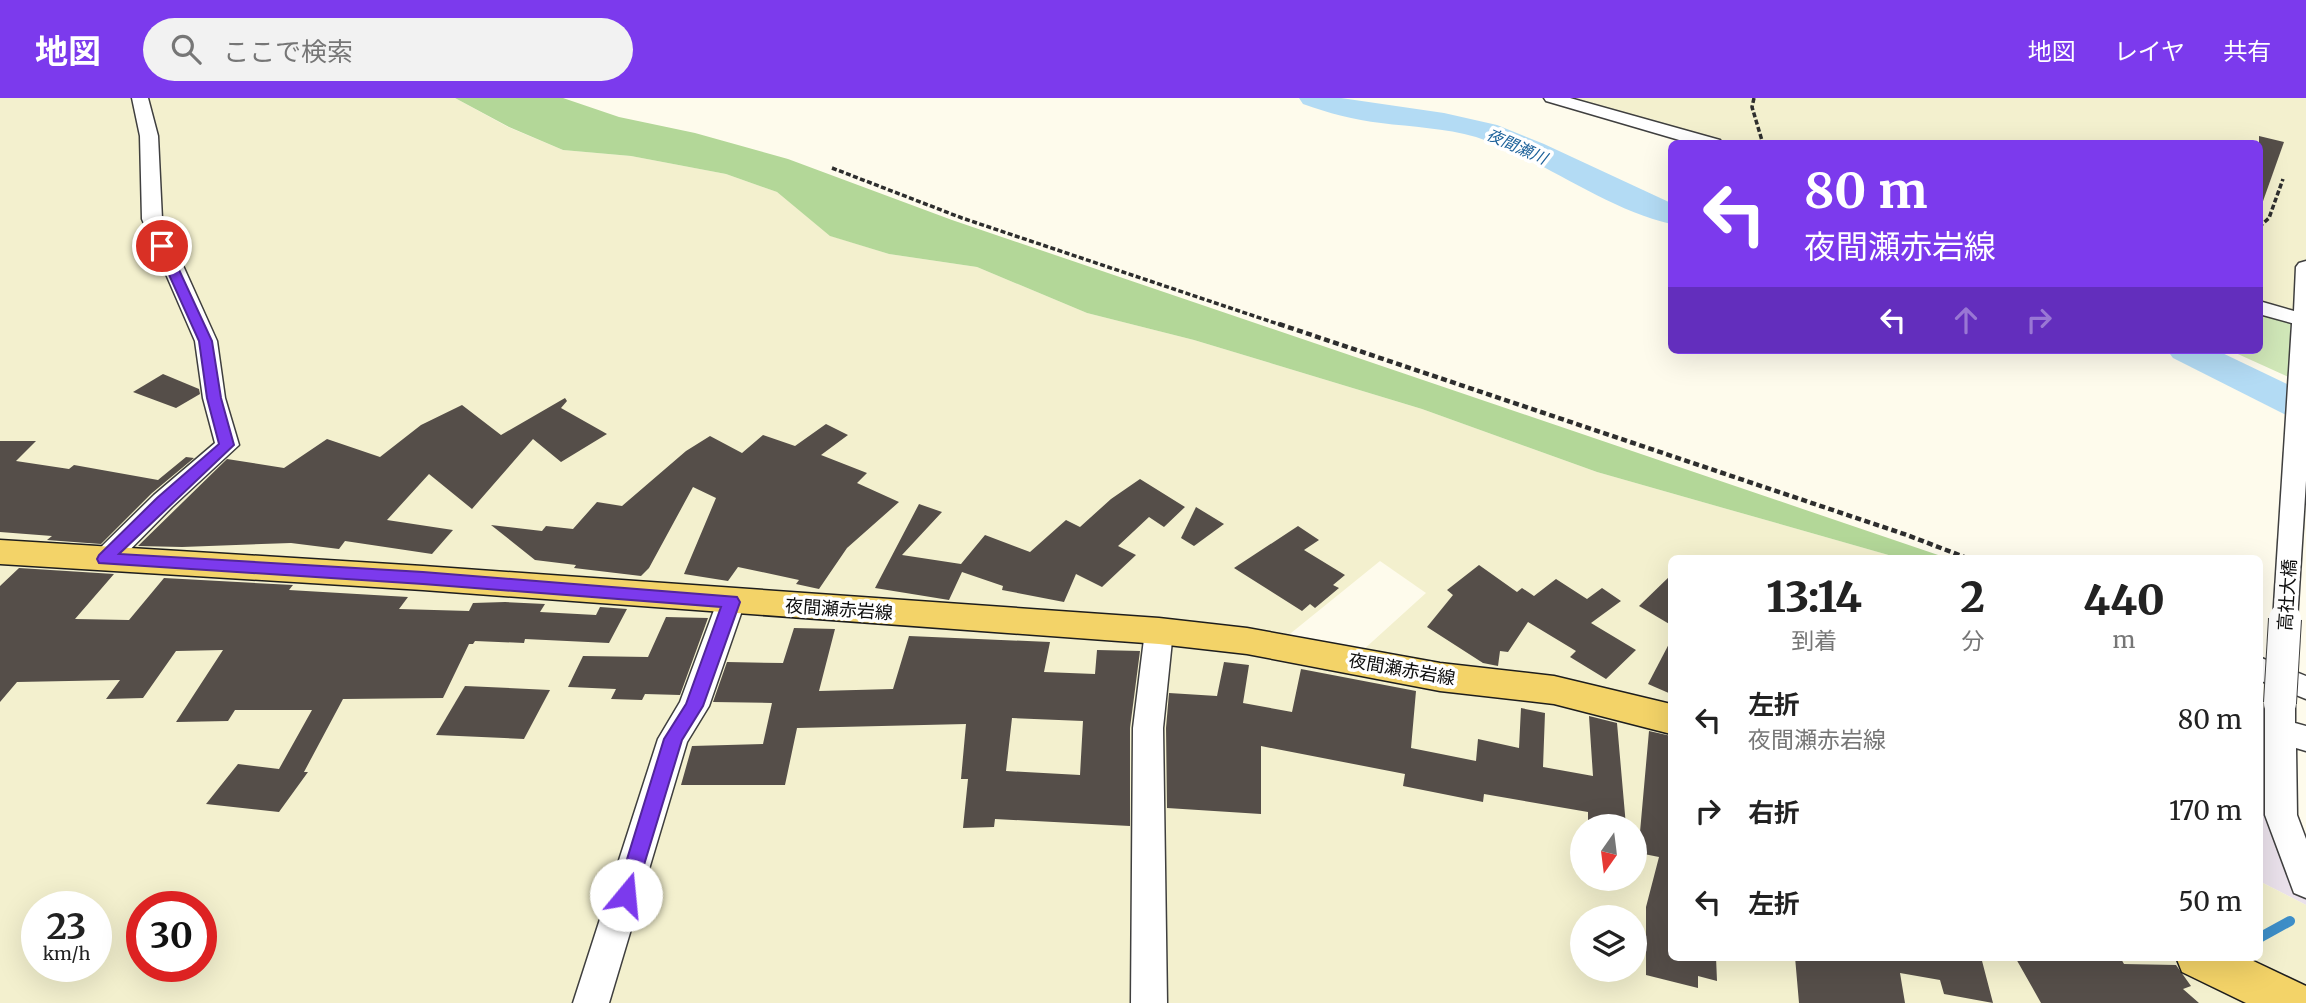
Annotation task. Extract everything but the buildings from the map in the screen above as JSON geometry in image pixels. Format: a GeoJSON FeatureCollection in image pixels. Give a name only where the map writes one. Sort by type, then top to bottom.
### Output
{"type":"FeatureCollection","features":[{"type":"Feature","properties":{"kind":"main road","name":"夜間瀬赤岩線"},"geometry":{"type":"LineString","coordinates":[[0,552],[423,578],[1159,631],[1247,641],[1440,677],[1554,690],[1668,718]]}},
{"type":"Feature","properties":{"kind":"main road"},"geometry":{"type":"LineString","coordinates":[[2205,961],[2294,1003]]}},
{"type":"Feature","properties":{"kind":"street"},"geometry":{"type":"LineString","coordinates":[[105,559],[163,501],[227,445],[214,398],[206,341],[152,219],[149,136],[140,98]]}},
{"type":"Feature","properties":{"kind":"street"},"geometry":{"type":"LineString","coordinates":[[1552,98],[1700,140]]}},
{"type":"Feature","properties":{"kind":"street","name":"高社大橋"},"geometry":{"type":"LineString","coordinates":[[2306,267],[2293,715],[2281,815],[2306,883]]}},
{"type":"Feature","properties":{"kind":"street"},"geometry":{"type":"LineString","coordinates":[[2263,308],[2305,320]]}},
{"type":"Feature","properties":{"kind":"street"},"geometry":{"type":"LineString","coordinates":[[591,1003],[673,739],[694,706],[731,602]]}},
{"type":"Feature","properties":{"kind":"street"},"geometry":{"type":"LineString","coordinates":[[1149,1003],[1148,728],[1159,631]]}},
{"type":"Feature","properties":{"kind":"street"},"geometry":{"type":"LineString","coordinates":[[2263,674],[2293,715]]}},
{"type":"Feature","properties":{"kind":"path"},"geometry":{"type":"LineString","coordinates":[[1754,98],[1752,107],[1762,140]]}},
{"type":"Feature","properties":{"kind":"path"},"geometry":{"type":"LineString","coordinates":[[832,168],[962,218],[1894,531],[1958,555]]}},
{"type":"Feature","properties":{"kind":"path"},"geometry":{"type":"LineString","coordinates":[[2263,223],[2269,218],[2283,178]]}},
{"type":"Feature","properties":{"kind":"shaded area"},"geometry":{"type":"Polygon","coordinates":[[[0,98],[455,98],[508,127],[563,150],[631,156],[726,174],[777,192],[831,236],[889,254],[977,267],[1087,313],[1194,340],[1422,409],[1597,472],[1888,555],[1668,555],[1668,961],[2263,961],[2263,883],[2306,905],[2306,1003],[0,1003],[0,98]],[[1380,561],[1275,646],[1352,660],[1426,593],[1380,561]]]}},
{"type":"Feature","properties":{"kind":"shaded area"},"geometry":{"type":"Polygon","coordinates":[[[1552,98],[2306,98],[2306,321],[2263,308],[2263,140],[1703,140],[1552,98]]]}},
{"type":"Feature","properties":{"kind":"shaded area"},"geometry":{"type":"Polygon","coordinates":[[[2280,703],[2306,883],[2306,905],[2263,883],[2263,708],[2280,703]]]}},
{"type":"Feature","properties":{"kind":"green space"},"geometry":{"type":"Polygon","coordinates":[[[455,98],[563,98],[619,117],[695,133],[788,159],[952,220],[1938,555],[1888,555],[1597,472],[1422,409],[1194,340],[1087,313],[977,267],[889,254],[830,236],[777,192],[726,174],[631,156],[563,150],[509,127],[455,98]]]}},
{"type":"Feature","properties":{"kind":"green space"},"geometry":{"type":"Polygon","coordinates":[[[2263,308],[2306,321],[2306,385],[2238,354],[2263,354],[2263,308]]]}},
{"type":"Feature","properties":{"kind":"waterway","name":"夜間瀬川"},"geometry":{"type":"LineString","coordinates":[[1313,98],[1356,110],[1444,121],[1486,131],[1668,213]]}},
{"type":"Feature","properties":{"kind":"waterway","name":"夜間瀬川"},"geometry":{"type":"LineString","coordinates":[[2194,354],[2306,409]]}},
{"type":"Feature","properties":{"kind":"waterway"},"geometry":{"type":"LineString","coordinates":[[2263,936],[2290,921]]}},
{"type":"Feature","properties":{"kind":"route"},"geometry":{"type":"LineString","coordinates":[[162,246],[206,341],[214,398],[227,445],[163,501],[105,559],[423,578],[731,602],[694,706],[673,739],[626,895]]}}]}
